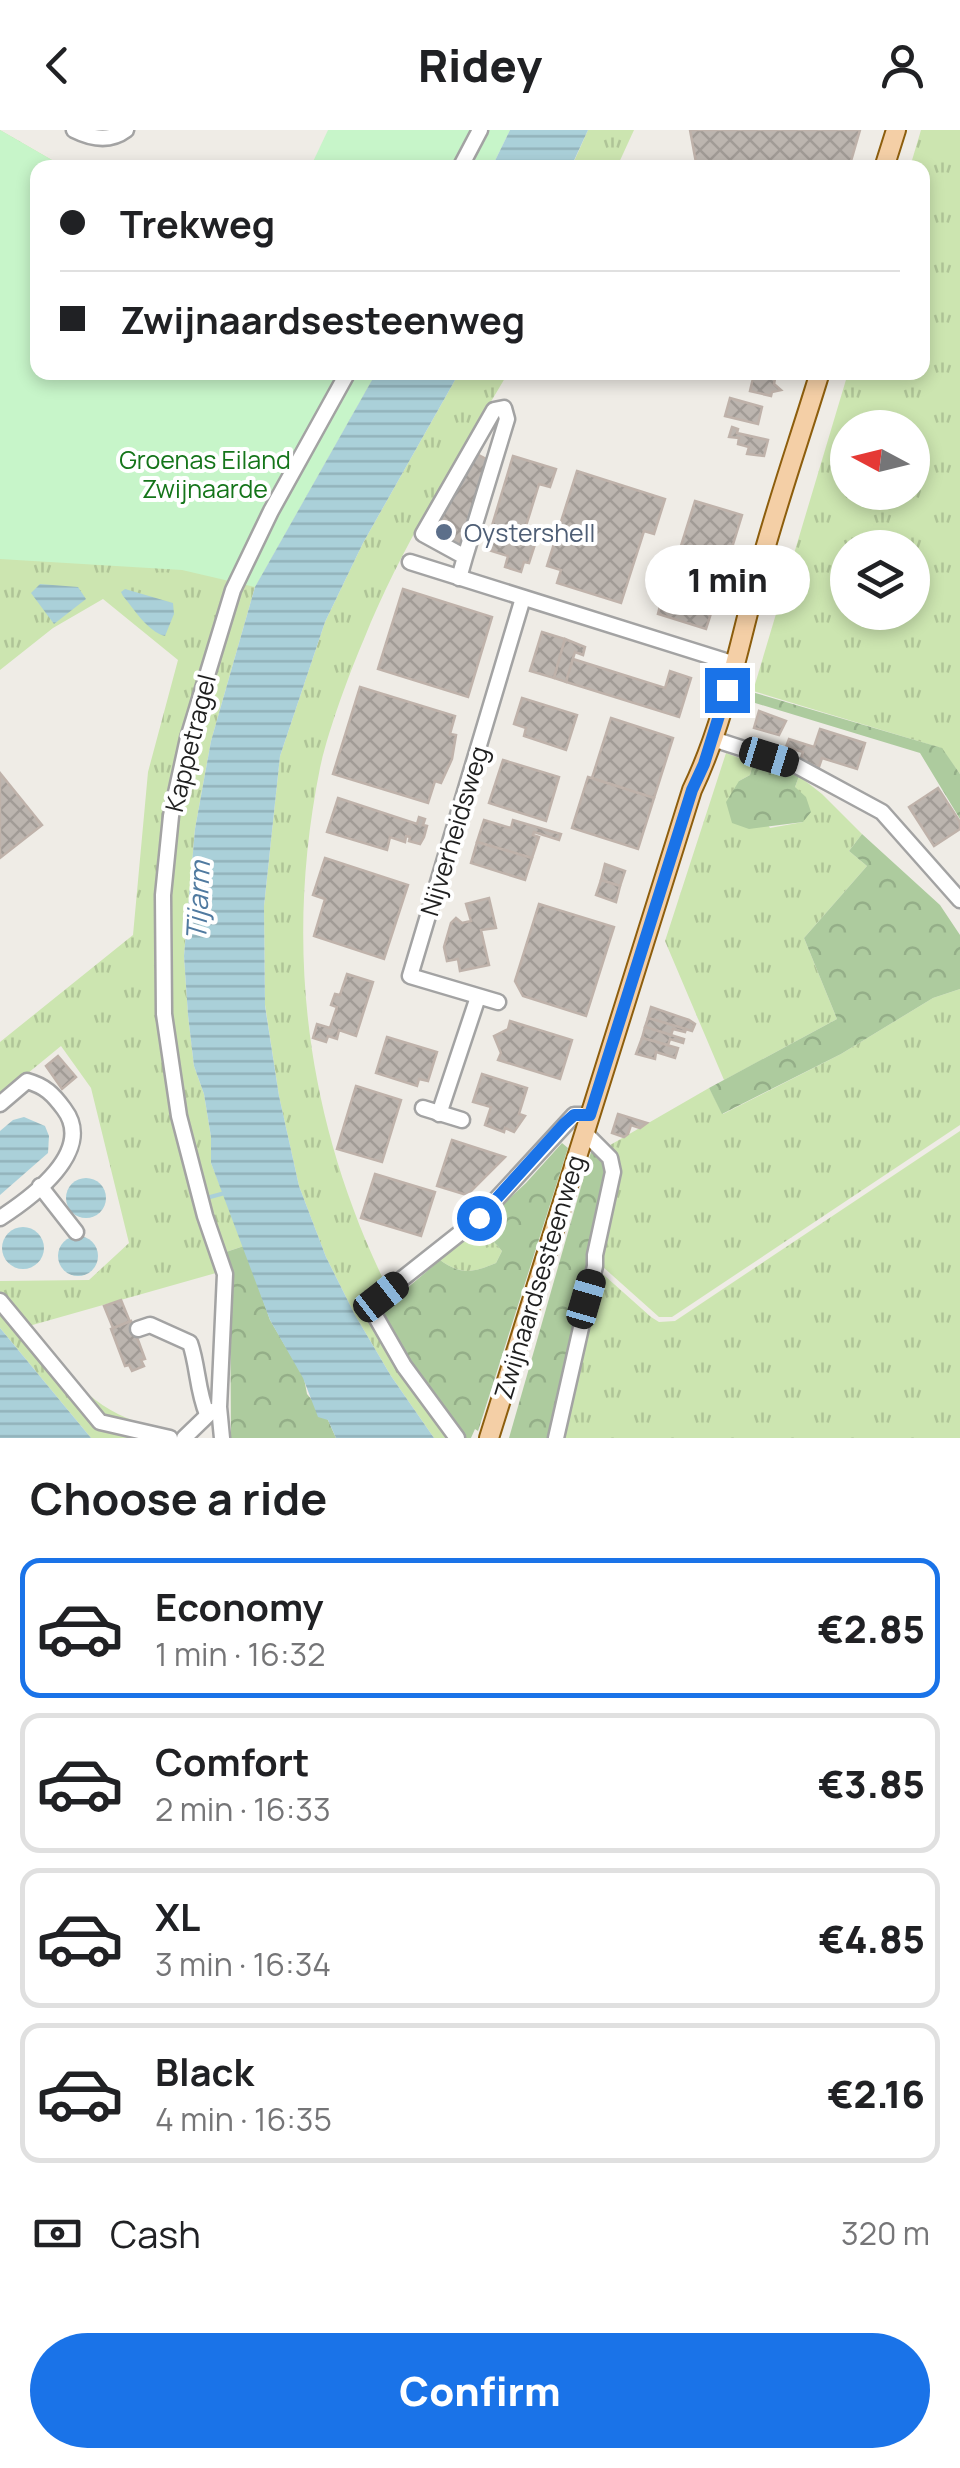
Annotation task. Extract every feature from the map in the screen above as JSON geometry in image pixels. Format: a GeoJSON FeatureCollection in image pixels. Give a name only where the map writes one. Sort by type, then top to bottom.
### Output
{"type":"FeatureCollection","features":[{"type":"Feature","properties":{"kind":"main road"},"geometry":{"type":"LineString","coordinates":[[887,160],[896,130]]}},
{"type":"Feature","properties":{"kind":"main road","name":"Zwijnaardsesteenweg"},"geometry":{"type":"LineString","coordinates":[[489,1438],[692,790],[712,740],[756,579],[818,380]]}},
{"type":"Feature","properties":{"kind":"street"},"geometry":{"type":"LineString","coordinates":[[74,130],[93,138],[108,138],[126,130]]}},
{"type":"Feature","properties":{"kind":"street"},"geometry":{"type":"LineString","coordinates":[[464,160],[480,130]]}},
{"type":"Feature","properties":{"kind":"street","name":"Kappetragel"},"geometry":{"type":"LineString","coordinates":[[222,1438],[215,1405],[225,1274],[179,1116],[164,1014],[163,895],[171,816],[188,738],[232,590],[344,380]]}},
{"type":"Feature","properties":{"kind":"street"},"geometry":{"type":"LineString","coordinates":[[459,578],[466,557],[507,419],[504,408],[494,410],[423,534],[466,557]]}},
{"type":"Feature","properties":{"kind":"street"},"geometry":{"type":"LineString","coordinates":[[410,562],[735,664]]}},
{"type":"Feature","properties":{"kind":"street","name":"Nijverheidsweg"},"geometry":{"type":"LineString","coordinates":[[498,1002],[410,976],[523,598]]}},
{"type":"Feature","properties":{"kind":"street"},"geometry":{"type":"LineString","coordinates":[[712,740],[797,766],[882,812],[960,900]]}},
{"type":"Feature","properties":{"kind":"street"},"geometry":{"type":"LineString","coordinates":[[439,1114],[478,997]]}},
{"type":"Feature","properties":{"kind":"street"},"geometry":{"type":"LineString","coordinates":[[0,1104],[27,1082],[44,1086],[71,1118],[72,1138],[64,1166],[0,1218]]}},
{"type":"Feature","properties":{"kind":"street"},"geometry":{"type":"LineString","coordinates":[[422,1108],[462,1120]]}},
{"type":"Feature","properties":{"kind":"street"},"geometry":{"type":"LineString","coordinates":[[457,1438],[404,1366],[370,1305],[479,1218],[574,1115],[587,1124],[612,1166],[596,1266],[556,1438]]}},
{"type":"Feature","properties":{"kind":"street"},"geometry":{"type":"LineString","coordinates":[[40,1186],[76,1232]]}},
{"type":"Feature","properties":{"kind":"street"},"geometry":{"type":"LineString","coordinates":[[0,1301],[100,1422],[170,1438]]}},
{"type":"Feature","properties":{"kind":"street"},"geometry":{"type":"LineString","coordinates":[[138,1329],[150,1325],[190,1342],[196,1358],[198,1391],[215,1405],[184,1438]]}},
{"type":"Feature","properties":{"kind":"green space"},"geometry":{"type":"Polygon","coordinates":[[[0,130],[52,160],[30,160],[30,380],[372,380],[255,587],[211,741],[195,829],[184,956],[188,1015],[194,1066],[204,1094],[211,1137],[211,1163],[244,1246],[223,1253],[230,1269],[29,1326],[89,1394],[137,1422],[132,1438],[91,1438],[0,1328],[0,1281],[89,1280],[129,1243],[91,1088],[61,1046],[0,1096],[0,1042],[133,935],[148,772],[178,660],[103,599],[53,628],[0,670],[0,130]]]}},
{"type":"Feature","properties":{"kind":"green space","name":"Groenas Eiland Zwijnaarde"},"geometry":{"type":"Polygon","coordinates":[[[0,130],[52,160],[30,160],[30,380],[372,380],[255,587],[182,570],[0,559],[0,130]]]}},
{"type":"Feature","properties":{"kind":"green space"},"geometry":{"type":"Polygon","coordinates":[[[328,130],[510,130],[495,160],[314,160],[328,130]]]}},
{"type":"Feature","properties":{"kind":"green space"},"geometry":{"type":"Polygon","coordinates":[[[588,130],[634,130],[620,160],[575,160],[588,130]]]}},
{"type":"Feature","properties":{"kind":"green space"},"geometry":{"type":"Polygon","coordinates":[[[921,130],[960,130],[960,774],[941,748],[753,691],[830,433],[830,510],[930,510],[930,410],[837,410],[846,380],[930,380],[930,160],[912,160],[921,130]]]}},
{"type":"Feature","properties":{"kind":"green space"},"geometry":{"type":"Polygon","coordinates":[[[455,380],[504,380],[413,536],[352,669],[320,768],[304,901],[309,1031],[336,1159],[385,1283],[373,1306],[460,1438],[434,1438],[391,1376],[326,1257],[299,1186],[279,1096],[265,1005],[264,906],[280,756],[325,622],[363,543],[455,380]]]}},
{"type":"Feature","properties":{"kind":"green space"},"geometry":{"type":"Polygon","coordinates":[[[745,690],[942,748],[960,774],[960,819],[920,753],[742,699],[745,690]]]}},
{"type":"Feature","properties":{"kind":"green space"},"geometry":{"type":"Polygon","coordinates":[[[726,753],[753,763],[750,775],[739,781],[770,828],[803,822],[795,787],[799,776],[862,834],[849,851],[867,866],[804,938],[837,1019],[724,1080],[665,941],[726,753]]]}},
{"type":"Feature","properties":{"kind":"green space"},"geometry":{"type":"Polygon","coordinates":[[[753,763],[799,776],[795,787],[806,797],[811,812],[803,822],[749,829],[732,823],[726,802],[739,781],[750,775],[753,763]]]}},
{"type":"Feature","properties":{"kind":"green space"},"geometry":{"type":"Polygon","coordinates":[[[862,834],[940,905],[960,935],[960,989],[933,998],[841,1054],[722,1114],[709,1088],[837,1019],[804,938],[867,866],[849,851],[862,834]]]}},
{"type":"Feature","properties":{"kind":"green space"},"geometry":{"type":"Polygon","coordinates":[[[960,989],[960,1125],[672,1317],[659,1317],[603,1267],[600,1260],[605,1148],[709,1088],[723,1114],[841,1054],[933,998],[960,989]]]}},
{"type":"Feature","properties":{"kind":"green space"},"geometry":{"type":"Polygon","coordinates":[[[960,1131],[960,1438],[554,1438],[596,1268],[651,1317],[659,1322],[675,1321],[960,1131]]]}},
{"type":"Feature","properties":{"kind":"green space"},"geometry":{"type":"Polygon","coordinates":[[[562,1143],[568,1148],[478,1431],[475,1429],[471,1438],[460,1438],[408,1365],[378,1313],[440,1260],[467,1271],[496,1263],[502,1251],[480,1226],[562,1143]]]}},
{"type":"Feature","properties":{"kind":"green space"},"geometry":{"type":"Polygon","coordinates":[[[591,1152],[609,1162],[554,1438],[509,1438],[591,1152]]]}},
{"type":"Feature","properties":{"kind":"green space"},"geometry":{"type":"Polygon","coordinates":[[[480,1226],[502,1251],[496,1263],[467,1271],[440,1260],[480,1226]]]}},
{"type":"Feature","properties":{"kind":"green space"},"geometry":{"type":"Polygon","coordinates":[[[244,1246],[270,1320],[304,1378],[307,1394],[328,1420],[336,1438],[231,1438],[230,1269],[223,1253],[244,1246]]]}},
{"type":"Feature","properties":{"kind":"water"},"geometry":{"type":"Polygon","coordinates":[[[510,130],[588,130],[574,160],[495,160],[510,130]]]}},
{"type":"Feature","properties":{"kind":"water","name":"Tijarm"},"geometry":{"type":"Polygon","coordinates":[[[372,380],[455,380],[363,543],[325,622],[280,756],[264,906],[265,1006],[299,1186],[326,1257],[355,1315],[434,1438],[336,1438],[328,1420],[318,1417],[303,1378],[270,1320],[211,1163],[204,1094],[194,1066],[184,956],[195,829],[211,741],[255,587],[372,380]]]}},
{"type":"Feature","properties":{"kind":"water"},"geometry":{"type":"Polygon","coordinates":[[[40,584],[78,587],[86,599],[54,624],[31,593],[40,584]]]}},
{"type":"Feature","properties":{"kind":"water"},"geometry":{"type":"Polygon","coordinates":[[[125,589],[173,603],[174,614],[165,636],[142,619],[123,596],[121,592],[125,589]]]}},
{"type":"Feature","properties":{"kind":"water"},"geometry":{"type":"Polygon","coordinates":[[[24,1117],[45,1126],[48,1153],[0,1195],[0,1131],[24,1117]]]}},
{"type":"Feature","properties":{"kind":"water"},"geometry":{"type":"Polygon","coordinates":[[[86,1178],[100,1184],[106,1198],[100,1212],[86,1218],[72,1212],[66,1198],[72,1184],[86,1178]]]}},
{"type":"Feature","properties":{"kind":"water"},"geometry":{"type":"Polygon","coordinates":[[[23,1227],[38,1233],[44,1248],[38,1263],[23,1269],[8,1263],[2,1248],[8,1233],[23,1227]]]}},
{"type":"Feature","properties":{"kind":"water"},"geometry":{"type":"Polygon","coordinates":[[[78,1236],[92,1242],[98,1256],[92,1270],[78,1276],[64,1270],[58,1256],[64,1242],[78,1236]]]}},
{"type":"Feature","properties":{"kind":"water"},"geometry":{"type":"Polygon","coordinates":[[[0,1328],[91,1438],[0,1438],[0,1328]]]}},
{"type":"Feature","properties":{"kind":"building"},"geometry":{"type":"Polygon","coordinates":[[[690,130],[860,130],[851,160],[696,160],[690,130]]]}},
{"type":"Feature","properties":{"kind":"building"},"geometry":{"type":"Polygon","coordinates":[[[753,380],[775,380],[781,390],[771,396],[750,391],[753,380]]]}},
{"type":"Feature","properties":{"kind":"building"},"geometry":{"type":"Polygon","coordinates":[[[730,398],[762,407],[758,424],[725,416],[730,398]]]}},
{"type":"Feature","properties":{"kind":"building"},"geometry":{"type":"Polygon","coordinates":[[[732,427],[738,429],[737,433],[768,440],[764,456],[747,454],[749,447],[738,444],[739,438],[729,437],[732,427]]]}},
{"type":"Feature","properties":{"kind":"building"},"geometry":{"type":"Polygon","coordinates":[[[473,452],[492,462],[471,529],[465,526],[459,547],[430,531],[473,452]]]}},
{"type":"Feature","properties":{"kind":"building"},"geometry":{"type":"Polygon","coordinates":[[[513,456],[556,469],[550,487],[539,484],[526,526],[537,529],[538,535],[529,563],[524,562],[521,572],[505,567],[508,556],[485,549],[513,456]]]}},
{"type":"Feature","properties":{"kind":"building"},"geometry":{"type":"Polygon","coordinates":[[[577,471],[665,499],[654,534],[644,531],[621,603],[557,583],[561,570],[547,566],[577,471]]]}},
{"type":"Feature","properties":{"kind":"building"},"geometry":{"type":"Polygon","coordinates":[[[695,501],[742,515],[727,564],[680,549],[695,501]]]}},
{"type":"Feature","properties":{"kind":"building"},"geometry":{"type":"Polygon","coordinates":[[[670,566],[721,582],[706,629],[658,614],[670,566]]]}},
{"type":"Feature","properties":{"kind":"building"},"geometry":{"type":"Polygon","coordinates":[[[403,589],[492,617],[468,697],[378,669],[403,589]]]}},
{"type":"Feature","properties":{"kind":"building"},"geometry":{"type":"Polygon","coordinates":[[[542,632],[565,639],[554,678],[530,671],[542,632]]]}},
{"type":"Feature","properties":{"kind":"building"},"geometry":{"type":"Polygon","coordinates":[[[565,639],[585,647],[583,655],[575,652],[566,682],[554,678],[565,639]]]}},
{"type":"Feature","properties":{"kind":"building"},"geometry":{"type":"Polygon","coordinates":[[[573,659],[665,688],[670,671],[691,678],[679,717],[566,682],[573,659]]]}},
{"type":"Feature","properties":{"kind":"building"},"geometry":{"type":"Polygon","coordinates":[[[360,687],[455,716],[450,734],[456,735],[452,759],[441,783],[435,781],[428,803],[333,774],[360,687]]]}},
{"type":"Feature","properties":{"kind":"building"},"geometry":{"type":"Polygon","coordinates":[[[522,698],[577,715],[566,750],[524,736],[526,728],[514,724],[522,698]]]}},
{"type":"Feature","properties":{"kind":"building"},"geometry":{"type":"Polygon","coordinates":[[[759,711],[786,721],[779,735],[754,728],[759,711]]]}},
{"type":"Feature","properties":{"kind":"building"},"geometry":{"type":"Polygon","coordinates":[[[611,718],[673,738],[654,798],[592,778],[611,718]]]}},
{"type":"Feature","properties":{"kind":"building"},"geometry":{"type":"Polygon","coordinates":[[[820,729],[865,743],[857,769],[822,758],[819,767],[800,761],[803,752],[786,747],[789,739],[814,747],[820,729]]]}},
{"type":"Feature","properties":{"kind":"building"},"geometry":{"type":"Polygon","coordinates":[[[503,760],[559,777],[546,821],[489,803],[503,760]]]}},
{"type":"Feature","properties":{"kind":"building"},"geometry":{"type":"Polygon","coordinates":[[[0,773],[42,825],[0,858],[0,773]]]}},
{"type":"Feature","properties":{"kind":"building"},"geometry":{"type":"Polygon","coordinates":[[[588,777],[654,798],[638,849],[572,828],[588,777]]]}},
{"type":"Feature","properties":{"kind":"building"},"geometry":{"type":"Polygon","coordinates":[[[938,788],[960,822],[960,829],[934,846],[909,807],[938,788]]]}},
{"type":"Feature","properties":{"kind":"building"},"geometry":{"type":"Polygon","coordinates":[[[338,798],[417,824],[419,817],[425,819],[424,837],[420,844],[406,836],[405,842],[390,837],[387,850],[327,832],[338,798]]]}},
{"type":"Feature","properties":{"kind":"building"},"geometry":{"type":"Polygon","coordinates":[[[484,820],[511,828],[513,820],[561,834],[559,840],[534,832],[539,837],[532,858],[477,842],[484,820]]]}},
{"type":"Feature","properties":{"kind":"building"},"geometry":{"type":"Polygon","coordinates":[[[477,842],[532,858],[525,880],[471,863],[477,842]]]}},
{"type":"Feature","properties":{"kind":"building"},"geometry":{"type":"Polygon","coordinates":[[[325,858],[408,885],[384,959],[314,936],[325,899],[313,895],[325,858]]]}},
{"type":"Feature","properties":{"kind":"building"},"geometry":{"type":"Polygon","coordinates":[[[605,864],[625,871],[620,886],[601,880],[605,864]]]}},
{"type":"Feature","properties":{"kind":"building"},"geometry":{"type":"Polygon","coordinates":[[[601,880],[620,886],[616,902],[596,895],[601,880]]]}},
{"type":"Feature","properties":{"kind":"building"},"geometry":{"type":"Polygon","coordinates":[[[489,898],[496,928],[481,930],[489,965],[460,971],[458,959],[447,961],[444,947],[451,923],[456,918],[462,923],[471,921],[466,904],[489,898]]]}},
{"type":"Feature","properties":{"kind":"building"},"geometry":{"type":"Polygon","coordinates":[[[539,904],[614,927],[586,1016],[523,996],[515,981],[539,904]]]}},
{"type":"Feature","properties":{"kind":"building"},"geometry":{"type":"Polygon","coordinates":[[[347,974],[373,982],[356,1036],[339,1030],[337,1039],[328,1036],[326,1042],[313,1038],[317,1024],[330,1028],[337,1007],[331,1005],[335,994],[340,995],[347,974]]]}},
{"type":"Feature","properties":{"kind":"building"},"geometry":{"type":"Polygon","coordinates":[[[651,1007],[689,1020],[695,1024],[692,1031],[648,1018],[651,1007]]]}},
{"type":"Feature","properties":{"kind":"building"},"geometry":{"type":"Polygon","coordinates":[[[648,1018],[686,1029],[685,1032],[673,1029],[671,1035],[645,1027],[648,1018]]]}},
{"type":"Feature","properties":{"kind":"building"},"geometry":{"type":"Polygon","coordinates":[[[510,1021],[572,1040],[560,1079],[498,1060],[501,1053],[494,1036],[508,1029],[510,1021]]]}},
{"type":"Feature","properties":{"kind":"building"},"geometry":{"type":"Polygon","coordinates":[[[645,1027],[684,1039],[683,1043],[670,1039],[668,1045],[642,1038],[645,1027]]]}},
{"type":"Feature","properties":{"kind":"building"},"geometry":{"type":"Polygon","coordinates":[[[387,1037],[437,1052],[428,1081],[419,1079],[417,1086],[376,1073],[387,1037]]]}},
{"type":"Feature","properties":{"kind":"building"},"geometry":{"type":"Polygon","coordinates":[[[642,1038],[678,1048],[675,1058],[656,1052],[655,1059],[636,1054],[642,1038]]]}},
{"type":"Feature","properties":{"kind":"building"},"geometry":{"type":"Polygon","coordinates":[[[58,1056],[76,1077],[62,1089],[46,1066],[58,1056]]]}},
{"type":"Feature","properties":{"kind":"building"},"geometry":{"type":"Polygon","coordinates":[[[482,1074],[527,1088],[519,1114],[525,1116],[514,1132],[485,1125],[491,1107],[473,1102],[482,1074]]]}},
{"type":"Feature","properties":{"kind":"building"},"geometry":{"type":"Polygon","coordinates":[[[356,1086],[401,1100],[382,1162],[337,1149],[356,1086]]]}},
{"type":"Feature","properties":{"kind":"building"},"geometry":{"type":"Polygon","coordinates":[[[618,1114],[647,1123],[640,1128],[631,1125],[624,1137],[612,1133],[618,1114]]]}},
{"type":"Feature","properties":{"kind":"building"},"geometry":{"type":"Polygon","coordinates":[[[452,1140],[505,1157],[467,1195],[437,1186],[452,1140]]]}},
{"type":"Feature","properties":{"kind":"building"},"geometry":{"type":"Polygon","coordinates":[[[375,1174],[435,1192],[421,1236],[361,1218],[375,1174]]]}},
{"type":"Feature","properties":{"kind":"building"},"geometry":{"type":"Polygon","coordinates":[[[121,1300],[130,1322],[113,1328],[104,1306],[121,1300]]]}},
{"type":"Feature","properties":{"kind":"building"},"geometry":{"type":"Polygon","coordinates":[[[131,1321],[145,1359],[141,1360],[144,1366],[132,1371],[129,1365],[125,1366],[111,1329],[131,1321]]]}},
{"type":"Feature","properties":{"kind":"waterway"},"geometry":{"type":"LineString","coordinates":[[210,1197],[225,1193]]}},
{"type":"Feature","properties":{"kind":"place","name":"Oystershell"},"geometry":{"type":"Point","coordinates":[444,532]}},
{"type":"Feature","properties":{"kind":"route"},"geometry":{"type":"LineString","coordinates":[[479,1218],[564,1124],[574,1115],[590,1115],[727,690]]}}]}
